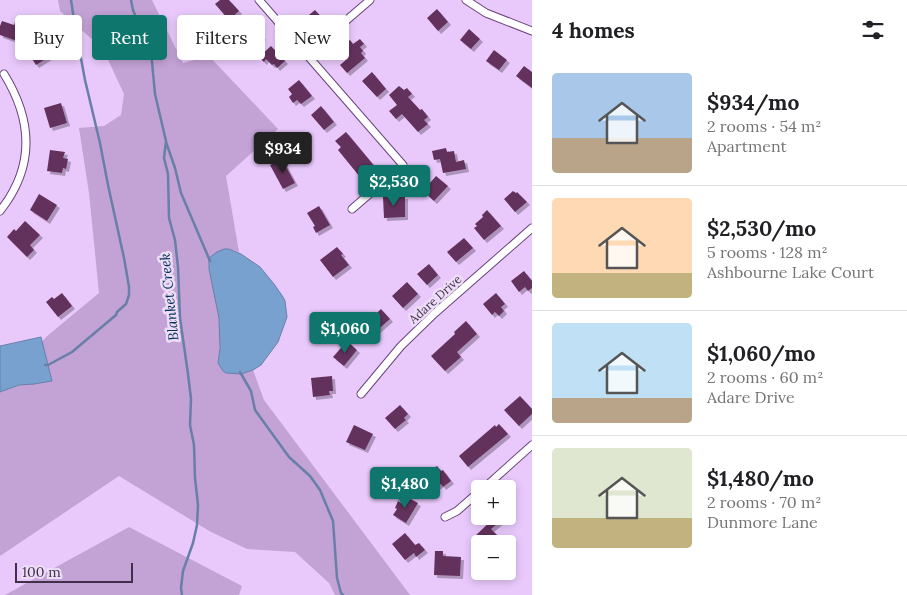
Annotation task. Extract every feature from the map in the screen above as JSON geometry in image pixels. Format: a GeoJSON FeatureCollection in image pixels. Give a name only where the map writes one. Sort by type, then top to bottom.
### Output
{"type":"FeatureCollection","features":[{"type":"Feature","properties":{"kind":"street"},"geometry":{"type":"LineString","coordinates":[[258,0],[275,19]]}},
{"type":"Feature","properties":{"kind":"street"},"geometry":{"type":"LineString","coordinates":[[349,18],[370,0]]}},
{"type":"Feature","properties":{"kind":"street"},"geometry":{"type":"LineString","coordinates":[[466,0],[486,13],[532,31]]}},
{"type":"Feature","properties":{"kind":"street"},"geometry":{"type":"LineString","coordinates":[[311,60],[403,165],[352,209]]}},
{"type":"Feature","properties":{"kind":"street"},"geometry":{"type":"LineString","coordinates":[[0,211],[20,176],[26,145],[23,115],[16,96],[4,74]]}},
{"type":"Feature","properties":{"kind":"street","name":"Adare Drive"},"geometry":{"type":"LineString","coordinates":[[361,394],[400,346],[435,312],[532,228]]}},
{"type":"Feature","properties":{"kind":"street"},"geometry":{"type":"LineString","coordinates":[[493,480],[532,445]]}},
{"type":"Feature","properties":{"kind":"street"},"geometry":{"type":"LineString","coordinates":[[445,517],[458,511],[471,499]]}},
{"type":"Feature","properties":{"kind":"shaded area"},"geometry":{"type":"Polygon","coordinates":[[[58,0],[152,0],[159,15],[92,15],[92,39],[82,30],[82,15],[65,15],[60,11],[58,0]]]}},
{"type":"Feature","properties":{"kind":"shaded area"},"geometry":{"type":"Polygon","coordinates":[[[167,30],[177,51],[177,60],[182,60],[183,63],[194,60],[213,60],[278,129],[226,176],[239,252],[229,249],[209,258],[210,273],[220,322],[218,363],[241,374],[253,370],[264,400],[410,595],[335,595],[329,583],[295,552],[247,549],[211,532],[119,476],[0,556],[0,392],[20,385],[52,381],[42,342],[99,293],[89,193],[79,128],[104,126],[121,115],[124,94],[108,60],[167,60],[167,30]]]}},
{"type":"Feature","properties":{"kind":"shaded area"},"geometry":{"type":"Polygon","coordinates":[[[129,527],[242,586],[239,595],[5,595],[129,527]]]}},
{"type":"Feature","properties":{"kind":"water"},"geometry":{"type":"Polygon","coordinates":[[[224,249],[241,254],[260,267],[285,301],[287,317],[278,342],[261,365],[241,374],[226,373],[218,363],[220,348],[219,318],[209,269],[209,258],[224,249]]]}},
{"type":"Feature","properties":{"kind":"water"},"geometry":{"type":"Polygon","coordinates":[[[41,337],[52,381],[19,385],[0,392],[0,346],[41,337]]]}},
{"type":"Feature","properties":{"kind":"building"},"geometry":{"type":"Polygon","coordinates":[[[220,0],[229,0],[239,11],[235,15],[225,15],[215,4],[220,0]]]}},
{"type":"Feature","properties":{"kind":"building"},"geometry":{"type":"Polygon","coordinates":[[[437,9],[448,22],[438,31],[427,18],[437,9]]]}},
{"type":"Feature","properties":{"kind":"building"},"geometry":{"type":"Polygon","coordinates":[[[315,10],[320,15],[309,15],[315,10]]]}},
{"type":"Feature","properties":{"kind":"building"},"geometry":{"type":"Polygon","coordinates":[[[2,21],[14,25],[15,22],[15,40],[0,35],[2,21]]]}},
{"type":"Feature","properties":{"kind":"building"},"geometry":{"type":"Polygon","coordinates":[[[469,29],[480,39],[471,49],[460,40],[469,29]]]}},
{"type":"Feature","properties":{"kind":"building"},"geometry":{"type":"Polygon","coordinates":[[[360,39],[364,44],[360,47],[363,51],[361,53],[365,58],[347,73],[340,65],[346,60],[349,60],[349,41],[353,44],[360,39]]]}},
{"type":"Feature","properties":{"kind":"building"},"geometry":{"type":"Polygon","coordinates":[[[271,46],[275,50],[275,60],[285,61],[277,68],[266,59],[264,62],[262,60],[265,60],[265,52],[271,46]]]}},
{"type":"Feature","properties":{"kind":"building"},"geometry":{"type":"Polygon","coordinates":[[[494,50],[507,60],[499,70],[486,61],[494,50]]]}},
{"type":"Feature","properties":{"kind":"building"},"geometry":{"type":"Polygon","coordinates":[[[33,60],[44,60],[36,65],[33,60]]]}},
{"type":"Feature","properties":{"kind":"building"},"geometry":{"type":"Polygon","coordinates":[[[524,66],[532,72],[532,88],[516,76],[524,66]]]}},
{"type":"Feature","properties":{"kind":"building"},"geometry":{"type":"Polygon","coordinates":[[[372,72],[386,89],[377,97],[362,81],[372,72]]]}},
{"type":"Feature","properties":{"kind":"building"},"geometry":{"type":"Polygon","coordinates":[[[299,80],[312,96],[301,104],[297,100],[293,103],[289,97],[292,94],[288,89],[299,80]]]}},
{"type":"Feature","properties":{"kind":"building"},"geometry":{"type":"Polygon","coordinates":[[[399,86],[404,90],[407,88],[412,94],[408,97],[428,117],[424,120],[428,124],[418,132],[402,114],[396,119],[389,111],[397,105],[389,95],[399,86]]]}},
{"type":"Feature","properties":{"kind":"building"},"geometry":{"type":"Polygon","coordinates":[[[61,103],[67,123],[50,128],[44,108],[61,103]]]}},
{"type":"Feature","properties":{"kind":"building"},"geometry":{"type":"Polygon","coordinates":[[[321,106],[334,122],[324,130],[311,115],[321,106]]]}},
{"type":"Feature","properties":{"kind":"building"},"geometry":{"type":"Polygon","coordinates":[[[346,132],[376,168],[365,178],[363,175],[360,177],[338,150],[341,147],[335,141],[346,132]]]}},
{"type":"Feature","properties":{"kind":"building"},"geometry":{"type":"Polygon","coordinates":[[[446,148],[447,152],[454,151],[456,162],[464,160],[466,169],[443,173],[440,159],[434,160],[432,151],[446,148]]]}},
{"type":"Feature","properties":{"kind":"building"},"geometry":{"type":"Polygon","coordinates":[[[50,150],[65,152],[63,158],[68,159],[66,169],[63,168],[62,173],[47,171],[50,150]]]}},
{"type":"Feature","properties":{"kind":"building"},"geometry":{"type":"Polygon","coordinates":[[[282,159],[295,183],[283,189],[270,165],[282,159]]]}},
{"type":"Feature","properties":{"kind":"building"},"geometry":{"type":"Polygon","coordinates":[[[436,176],[448,186],[434,201],[423,191],[436,176]]]}},
{"type":"Feature","properties":{"kind":"building"},"geometry":{"type":"Polygon","coordinates":[[[513,191],[517,192],[527,202],[515,212],[504,199],[513,191]]]}},
{"type":"Feature","properties":{"kind":"building"},"geometry":{"type":"Polygon","coordinates":[[[39,194],[57,205],[47,221],[30,210],[39,194]]]}},
{"type":"Feature","properties":{"kind":"building"},"geometry":{"type":"Polygon","coordinates":[[[405,196],[405,217],[384,218],[383,197],[405,196]]]}},
{"type":"Feature","properties":{"kind":"building"},"geometry":{"type":"Polygon","coordinates":[[[319,206],[330,225],[316,233],[313,227],[315,226],[307,213],[319,206]]]}},
{"type":"Feature","properties":{"kind":"building"},"geometry":{"type":"Polygon","coordinates":[[[487,210],[501,226],[484,240],[474,228],[477,226],[475,224],[483,217],[482,215],[487,210]]]}},
{"type":"Feature","properties":{"kind":"building"},"geometry":{"type":"Polygon","coordinates":[[[25,221],[40,235],[30,245],[34,250],[27,257],[7,237],[25,221]]]}},
{"type":"Feature","properties":{"kind":"building"},"geometry":{"type":"Polygon","coordinates":[[[464,238],[473,248],[456,262],[447,252],[464,238]]]}},
{"type":"Feature","properties":{"kind":"building"},"geometry":{"type":"Polygon","coordinates":[[[337,247],[349,265],[333,277],[320,260],[337,247]]]}},
{"type":"Feature","properties":{"kind":"building"},"geometry":{"type":"Polygon","coordinates":[[[429,264],[438,275],[427,285],[417,274],[429,264]]]}},
{"type":"Feature","properties":{"kind":"building"},"geometry":{"type":"Polygon","coordinates":[[[524,271],[532,281],[532,288],[528,291],[525,287],[519,292],[511,281],[524,271]]]}},
{"type":"Feature","properties":{"kind":"building"},"geometry":{"type":"Polygon","coordinates":[[[407,282],[418,294],[403,308],[392,296],[407,282]]]}},
{"type":"Feature","properties":{"kind":"building"},"geometry":{"type":"Polygon","coordinates":[[[62,293],[72,306],[58,317],[46,302],[62,293]]]}},
{"type":"Feature","properties":{"kind":"building"},"geometry":{"type":"Polygon","coordinates":[[[496,293],[505,304],[501,307],[504,311],[499,316],[495,312],[492,315],[483,304],[496,293]]]}},
{"type":"Feature","properties":{"kind":"building"},"geometry":{"type":"Polygon","coordinates":[[[381,309],[390,319],[374,333],[365,324],[381,309]]]}},
{"type":"Feature","properties":{"kind":"building"},"geometry":{"type":"Polygon","coordinates":[[[466,321],[477,334],[457,352],[461,357],[445,371],[431,356],[466,321]]]}},
{"type":"Feature","properties":{"kind":"building"},"geometry":{"type":"Polygon","coordinates":[[[347,341],[357,350],[344,366],[333,357],[347,341]]]}},
{"type":"Feature","properties":{"kind":"building"},"geometry":{"type":"Polygon","coordinates":[[[332,376],[333,391],[329,391],[330,395],[313,397],[311,378],[332,376]]]}},
{"type":"Feature","properties":{"kind":"building"},"geometry":{"type":"Polygon","coordinates":[[[520,396],[532,409],[532,414],[519,426],[504,410],[520,396]]]}},
{"type":"Feature","properties":{"kind":"building"},"geometry":{"type":"Polygon","coordinates":[[[400,405],[408,414],[404,418],[406,420],[395,429],[385,418],[400,405]]]}},
{"type":"Feature","properties":{"kind":"building"},"geometry":{"type":"Polygon","coordinates":[[[499,424],[508,434],[468,467],[459,456],[495,425],[496,427],[499,424]]]}},
{"type":"Feature","properties":{"kind":"building"},"geometry":{"type":"Polygon","coordinates":[[[354,425],[373,434],[365,450],[346,442],[354,425]]]}},
{"type":"Feature","properties":{"kind":"building"},"geometry":{"type":"Polygon","coordinates":[[[437,466],[441,471],[443,470],[451,481],[443,487],[441,484],[432,490],[422,477],[437,466]]]}},
{"type":"Feature","properties":{"kind":"building"},"geometry":{"type":"Polygon","coordinates":[[[405,496],[418,503],[406,523],[393,515],[397,509],[395,508],[398,501],[401,503],[405,496]]]}},
{"type":"Feature","properties":{"kind":"building"},"geometry":{"type":"Polygon","coordinates":[[[487,525],[496,525],[491,529],[497,535],[476,535],[487,525]]]}},
{"type":"Feature","properties":{"kind":"building"},"geometry":{"type":"Polygon","coordinates":[[[405,533],[415,545],[419,543],[425,550],[416,557],[414,553],[405,560],[392,544],[405,533]]]}},
{"type":"Feature","properties":{"kind":"building"},"geometry":{"type":"Polygon","coordinates":[[[435,551],[443,551],[443,556],[461,557],[460,576],[434,575],[435,551]]]}},
{"type":"Feature","properties":{"kind":"waterway"},"geometry":{"type":"LineString","coordinates":[[45,365],[72,352],[116,315],[126,304],[129,295],[124,258],[85,80],[71,0]]}},
{"type":"Feature","properties":{"kind":"waterway","name":"Blanket Creek"},"geometry":{"type":"LineString","coordinates":[[131,0],[133,10],[140,27],[148,39],[151,51],[155,94],[166,141],[164,158],[168,174],[169,218],[175,240],[180,318],[191,399],[190,425],[194,445],[198,505],[197,525],[193,543],[183,571],[182,595]]}},
{"type":"Feature","properties":{"kind":"waterway"},"geometry":{"type":"LineString","coordinates":[[166,142],[181,193],[210,261]]}},
{"type":"Feature","properties":{"kind":"waterway"},"geometry":{"type":"LineString","coordinates":[[240,372],[251,391],[255,410],[289,457],[310,476],[320,490],[333,521],[337,578],[343,595]]}}]}
